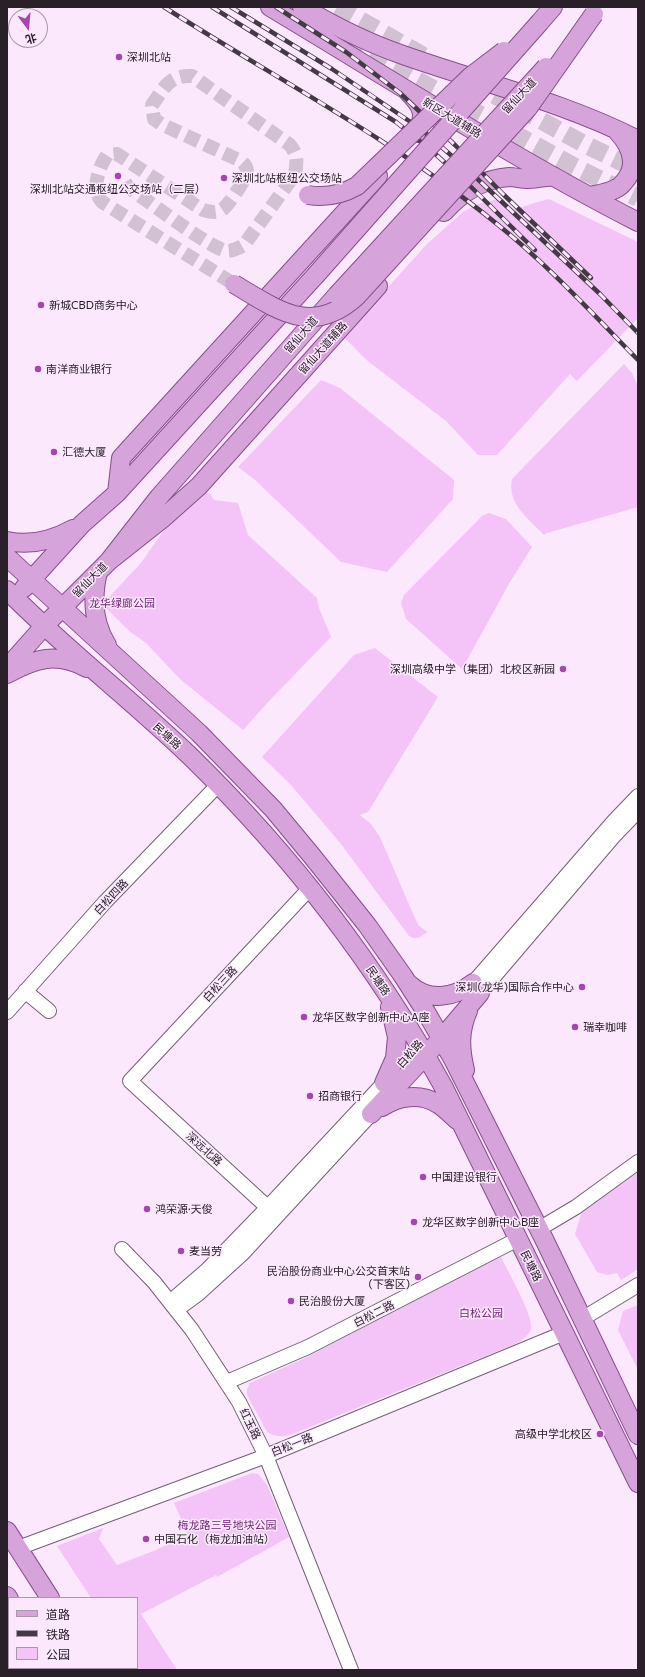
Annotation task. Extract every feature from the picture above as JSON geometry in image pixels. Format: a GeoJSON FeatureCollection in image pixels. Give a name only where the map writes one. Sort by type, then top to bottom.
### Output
{"type":"FeatureCollection","features":[{"type":"Feature","properties":{"kind":"main road","name":"新区大道辅路"},"geometry":{"type":"LineString","coordinates":[[270,7],[308,17],[349,32],[397,53],[555,104],[614,128],[638,140]]}},
{"type":"Feature","properties":{"kind":"main road"},"geometry":{"type":"LineString","coordinates":[[10,598],[31,580],[82,524],[117,493],[315,276],[553,7]]}},
{"type":"Feature","properties":{"kind":"main road"},"geometry":{"type":"LineString","coordinates":[[234,284],[274,306],[299,316],[320,317],[338,311],[348,305],[358,296],[528,108],[597,11]]}},
{"type":"Feature","properties":{"kind":"main road","name":"留仙大道"},"geometry":{"type":"LineString","coordinates":[[7,668],[45,625],[104,566],[159,497],[337,295],[597,11]]}},
{"type":"Feature","properties":{"kind":"main road","name":"新区大道辅路"},"geometry":{"type":"LineString","coordinates":[[308,17],[408,92],[553,176],[638,222]]}},
{"type":"Feature","properties":{"kind":"main road"},"geometry":{"type":"LineString","coordinates":[[308,195],[332,196],[348,191],[357,186],[470,78],[540,22]]}},
{"type":"Feature","properties":{"kind":"main road"},"geometry":{"type":"LineString","coordinates":[[117,493],[121,458],[417,132],[422,122],[423,114],[416,100],[408,92]]}},
{"type":"Feature","properties":{"kind":"main road"},"geometry":{"type":"LineString","coordinates":[[590,196],[618,188],[629,176],[632,163],[631,151],[626,140],[614,128]]}},
{"type":"Feature","properties":{"kind":"main road","name":"留仙大道辅路"},"geometry":{"type":"LineString","coordinates":[[104,566],[162,519],[199,486],[455,200],[471,187],[490,181],[509,178],[527,179],[553,176]]}},
{"type":"Feature","properties":{"kind":"main road"},"geometry":{"type":"LineString","coordinates":[[7,541],[18,544],[43,541],[66,533],[82,524]]}},
{"type":"Feature","properties":{"kind":"main road","name":"民塘路"},"geometry":{"type":"LineString","coordinates":[[7,557],[200,733],[273,809],[358,913],[406,981],[438,1033],[474,1099],[539,1229],[638,1435]]}},
{"type":"Feature","properties":{"kind":"main road"},"geometry":{"type":"LineString","coordinates":[[104,566],[95,586],[95,612],[102,637],[114,656]]}},
{"type":"Feature","properties":{"kind":"main road","name":"民塘路"},"geometry":{"type":"LineString","coordinates":[[10,598],[45,625],[192,758],[265,834],[310,888],[357,950],[423,1050],[463,1126],[638,1483]]}},
{"type":"Feature","properties":{"kind":"main road"},"geometry":{"type":"LineString","coordinates":[[7,674],[34,661],[47,658],[58,658],[80,665],[101,676]]}},
{"type":"Feature","properties":{"kind":"main road"},"geometry":{"type":"LineString","coordinates":[[406,981],[418,992],[438,996],[476,988]]}},
{"type":"Feature","properties":{"kind":"main road"},"geometry":{"type":"LineString","coordinates":[[382,986],[392,1012],[397,1037],[395,1058],[384,1083]]}},
{"type":"Feature","properties":{"kind":"main road"},"geometry":{"type":"LineString","coordinates":[[474,1099],[465,1073],[461,1052],[461,1037],[476,988]]}},
{"type":"Feature","properties":{"kind":"main road","name":"白松路"},"geometry":{"type":"LineString","coordinates":[[371,1114],[476,988]]}},
{"type":"Feature","properties":{"kind":"main road","name":"白松路"},"geometry":{"type":"LineString","coordinates":[[384,1083],[423,1050]]}},
{"type":"Feature","properties":{"kind":"main road"},"geometry":{"type":"LineString","coordinates":[[371,1114],[388,1103],[403,1097],[421,1098],[438,1104],[463,1126]]}},
{"type":"Feature","properties":{"kind":"main road"},"geometry":{"type":"LineString","coordinates":[[7,1531],[49,1597]]}},
{"type":"Feature","properties":{"kind":"street","name":"白松四路"},"geometry":{"type":"LineString","coordinates":[[7,1012],[105,902],[218,786]]}},
{"type":"Feature","properties":{"kind":"street","name":"白松路"},"geometry":{"type":"LineString","coordinates":[[476,988],[614,822],[638,796]]}},
{"type":"Feature","properties":{"kind":"street","name":"白松路"},"geometry":{"type":"LineString","coordinates":[[476,988],[638,811]]}},
{"type":"Feature","properties":{"kind":"street","name":"白松三路"},"geometry":{"type":"LineString","coordinates":[[130,1081],[310,888]]}},
{"type":"Feature","properties":{"kind":"street"},"geometry":{"type":"LineString","coordinates":[[25,991],[49,1011]]}},
{"type":"Feature","properties":{"kind":"street","name":"深远北路"},"geometry":{"type":"LineString","coordinates":[[130,1081],[272,1212]]}},
{"type":"Feature","properties":{"kind":"street","name":"白松路"},"geometry":{"type":"LineString","coordinates":[[173,1306],[198,1294],[243,1253],[272,1212],[384,1083]]}},
{"type":"Feature","properties":{"kind":"street","name":"白松路"},"geometry":{"type":"LineString","coordinates":[[272,1212],[371,1114]]}},
{"type":"Feature","properties":{"kind":"street"},"geometry":{"type":"LineString","coordinates":[[539,1229],[576,1207],[638,1162]]}},
{"type":"Feature","properties":{"kind":"street","name":"白松二路"},"geometry":{"type":"LineString","coordinates":[[227,1382],[308,1348],[518,1239]]}},
{"type":"Feature","properties":{"kind":"street","name":"红玉路"},"geometry":{"type":"LineString","coordinates":[[122,1249],[154,1282],[196,1335],[240,1402],[266,1456],[351,1670]]}},
{"type":"Feature","properties":{"kind":"street"},"geometry":{"type":"LineString","coordinates":[[582,1319],[638,1285]]}},
{"type":"Feature","properties":{"kind":"street","name":"白松一路"},"geometry":{"type":"LineString","coordinates":[[18,1548],[266,1456],[564,1334]]}},
{"type":"Feature","properties":{"kind":"green space"},"geometry":{"type":"Polygon","coordinates":[[[504,198],[508,212],[549,199],[638,242],[638,318],[577,381],[570,374],[497,455],[478,455],[446,421],[369,362],[343,337],[427,244],[464,211],[481,203],[504,198]]]}},
{"type":"Feature","properties":{"kind":"green space"},"geometry":{"type":"Polygon","coordinates":[[[624,364],[632,373],[638,386],[638,507],[544,535],[520,510],[516,503],[511,488],[512,479],[624,364]]]}},
{"type":"Feature","properties":{"kind":"green space"},"geometry":{"type":"Polygon","coordinates":[[[321,380],[340,388],[454,480],[453,499],[387,572],[341,562],[255,480],[238,467],[321,380]]]}},
{"type":"Feature","properties":{"kind":"green space","name":"龙华绿廊公园"},"geometry":{"type":"Polygon","coordinates":[[[203,491],[210,494],[214,500],[238,503],[248,535],[317,598],[319,608],[331,637],[243,730],[181,680],[146,643],[129,631],[105,607],[104,603],[140,564],[175,517],[203,491]]]}},
{"type":"Feature","properties":{"kind":"green space"},"geometry":{"type":"Polygon","coordinates":[[[489,513],[506,519],[532,547],[510,582],[462,669],[406,619],[401,603],[404,595],[482,516],[489,513]]]}},
{"type":"Feature","properties":{"kind":"green space"},"geometry":{"type":"Polygon","coordinates":[[[375,648],[438,697],[368,812],[360,815],[371,824],[380,837],[419,926],[428,932],[418,938],[409,936],[341,844],[291,785],[262,757],[354,655],[375,648]]]}},
{"type":"Feature","properties":{"kind":"green space"},"geometry":{"type":"Polygon","coordinates":[[[638,1172],[638,1269],[621,1280],[617,1273],[607,1275],[597,1272],[575,1234],[582,1211],[638,1172]]]}},
{"type":"Feature","properties":{"kind":"green space","name":"白松公园"},"geometry":{"type":"Polygon","coordinates":[[[501,1257],[524,1303],[531,1321],[530,1330],[523,1339],[515,1344],[290,1435],[278,1436],[267,1432],[247,1395],[247,1389],[250,1383],[305,1358],[457,1278],[501,1257]]]}},
{"type":"Feature","properties":{"kind":"green space"},"geometry":{"type":"Polygon","coordinates":[[[638,1305],[638,1370],[618,1330],[623,1311],[638,1305]]]}},
{"type":"Feature","properties":{"kind":"green space","name":"梅龙路三号地块公园"},"geometry":{"type":"Polygon","coordinates":[[[252,1473],[258,1474],[267,1485],[289,1537],[217,1577],[216,1575],[141,1614],[177,1670],[128,1670],[127,1669],[138,1669],[138,1597],[90,1597],[57,1546],[103,1528],[99,1539],[117,1565],[156,1550],[186,1535],[187,1532],[174,1503],[252,1473]]]}},
{"type":"Feature","properties":{"kind":"tunnel"},"geometry":{"type":"LineString","coordinates":[[337,7],[427,58]]}},
{"type":"Feature","properties":{"kind":"tunnel"},"geometry":{"type":"LineString","coordinates":[[323,28],[575,167],[638,198]]}},
{"type":"Feature","properties":{"kind":"tunnel"},"geometry":{"type":"LineString","coordinates":[[125,182],[128,187],[193,233],[207,242],[227,251],[244,245],[295,174],[296,159],[290,145],[192,76],[184,76],[172,80],[160,93],[152,105],[154,119],[161,124],[241,161],[246,166],[246,175],[227,205],[216,212],[203,210],[117,154],[107,155],[101,166],[96,185],[102,202],[234,284]]}},
{"type":"Feature","properties":{"kind":"tunnel"},"geometry":{"type":"LineString","coordinates":[[471,82],[584,144],[638,170]]}},
{"type":"Feature","properties":{"kind":"railway"},"geometry":{"type":"LineString","coordinates":[[164,7],[376,137],[458,193],[534,256],[570,290],[638,360]]}},
{"type":"Feature","properties":{"kind":"railway"},"geometry":{"type":"LineString","coordinates":[[212,7],[396,122],[431,150],[466,182],[535,250]]}},
{"type":"Feature","properties":{"kind":"railway"},"geometry":{"type":"LineString","coordinates":[[231,7],[332,69],[421,129],[469,171],[600,294],[638,333]]}},
{"type":"Feature","properties":{"kind":"railway"},"geometry":{"type":"LineString","coordinates":[[276,7],[346,52],[400,93],[591,278]]}},
{"type":"Feature","properties":{"kind":"place","name":"深圳北站"},"geometry":{"type":"Point","coordinates":[119,57]}},
{"type":"Feature","properties":{"kind":"place","name":"深圳北站交通枢纽公交场站（二层）"},"geometry":{"type":"Point","coordinates":[118,176]}},
{"type":"Feature","properties":{"kind":"place","name":"深圳北站枢纽公交场站"},"geometry":{"type":"Point","coordinates":[224,178]}},
{"type":"Feature","properties":{"kind":"place","name":"新城CBD商务中心"},"geometry":{"type":"Point","coordinates":[41,305]}},
{"type":"Feature","properties":{"kind":"place","name":"南洋商业银行"},"geometry":{"type":"Point","coordinates":[38,369]}},
{"type":"Feature","properties":{"kind":"place","name":"汇德大厦"},"geometry":{"type":"Point","coordinates":[54,452]}},
{"type":"Feature","properties":{"kind":"place","name":"深圳高级中学（集团）北校区新园"},"geometry":{"type":"Point","coordinates":[563,669]}},
{"type":"Feature","properties":{"kind":"place","name":"深圳(龙华)国际合作中心"},"geometry":{"type":"Point","coordinates":[582,987]}},
{"type":"Feature","properties":{"kind":"place","name":"龙华区数字创新中心A座"},"geometry":{"type":"Point","coordinates":[304,1017]}},
{"type":"Feature","properties":{"kind":"place","name":"瑞幸咖啡"},"geometry":{"type":"Point","coordinates":[575,1027]}},
{"type":"Feature","properties":{"kind":"place","name":"招商银行"},"geometry":{"type":"Point","coordinates":[310,1096]}},
{"type":"Feature","properties":{"kind":"place","name":"中国建设银行"},"geometry":{"type":"Point","coordinates":[423,1177]}},
{"type":"Feature","properties":{"kind":"place","name":"鸿荣源·天俊"},"geometry":{"type":"Point","coordinates":[147,1209]}},
{"type":"Feature","properties":{"kind":"place","name":"龙华区数字创新中心B座"},"geometry":{"type":"Point","coordinates":[414,1222]}},
{"type":"Feature","properties":{"kind":"place","name":"麦当劳"},"geometry":{"type":"Point","coordinates":[181,1251]}},
{"type":"Feature","properties":{"kind":"place","name":"民治股份商业中心公交首末站 (下客区)"},"geometry":{"type":"Point","coordinates":[418,1277]}},
{"type":"Feature","properties":{"kind":"place","name":"民治股份大厦"},"geometry":{"type":"Point","coordinates":[291,1301]}},
{"type":"Feature","properties":{"kind":"place","name":"高级中学北校区"},"geometry":{"type":"Point","coordinates":[600,1434]}},
{"type":"Feature","properties":{"kind":"place","name":"中国石化（梅龙加油站）"},"geometry":{"type":"Point","coordinates":[146,1539]}}]}
